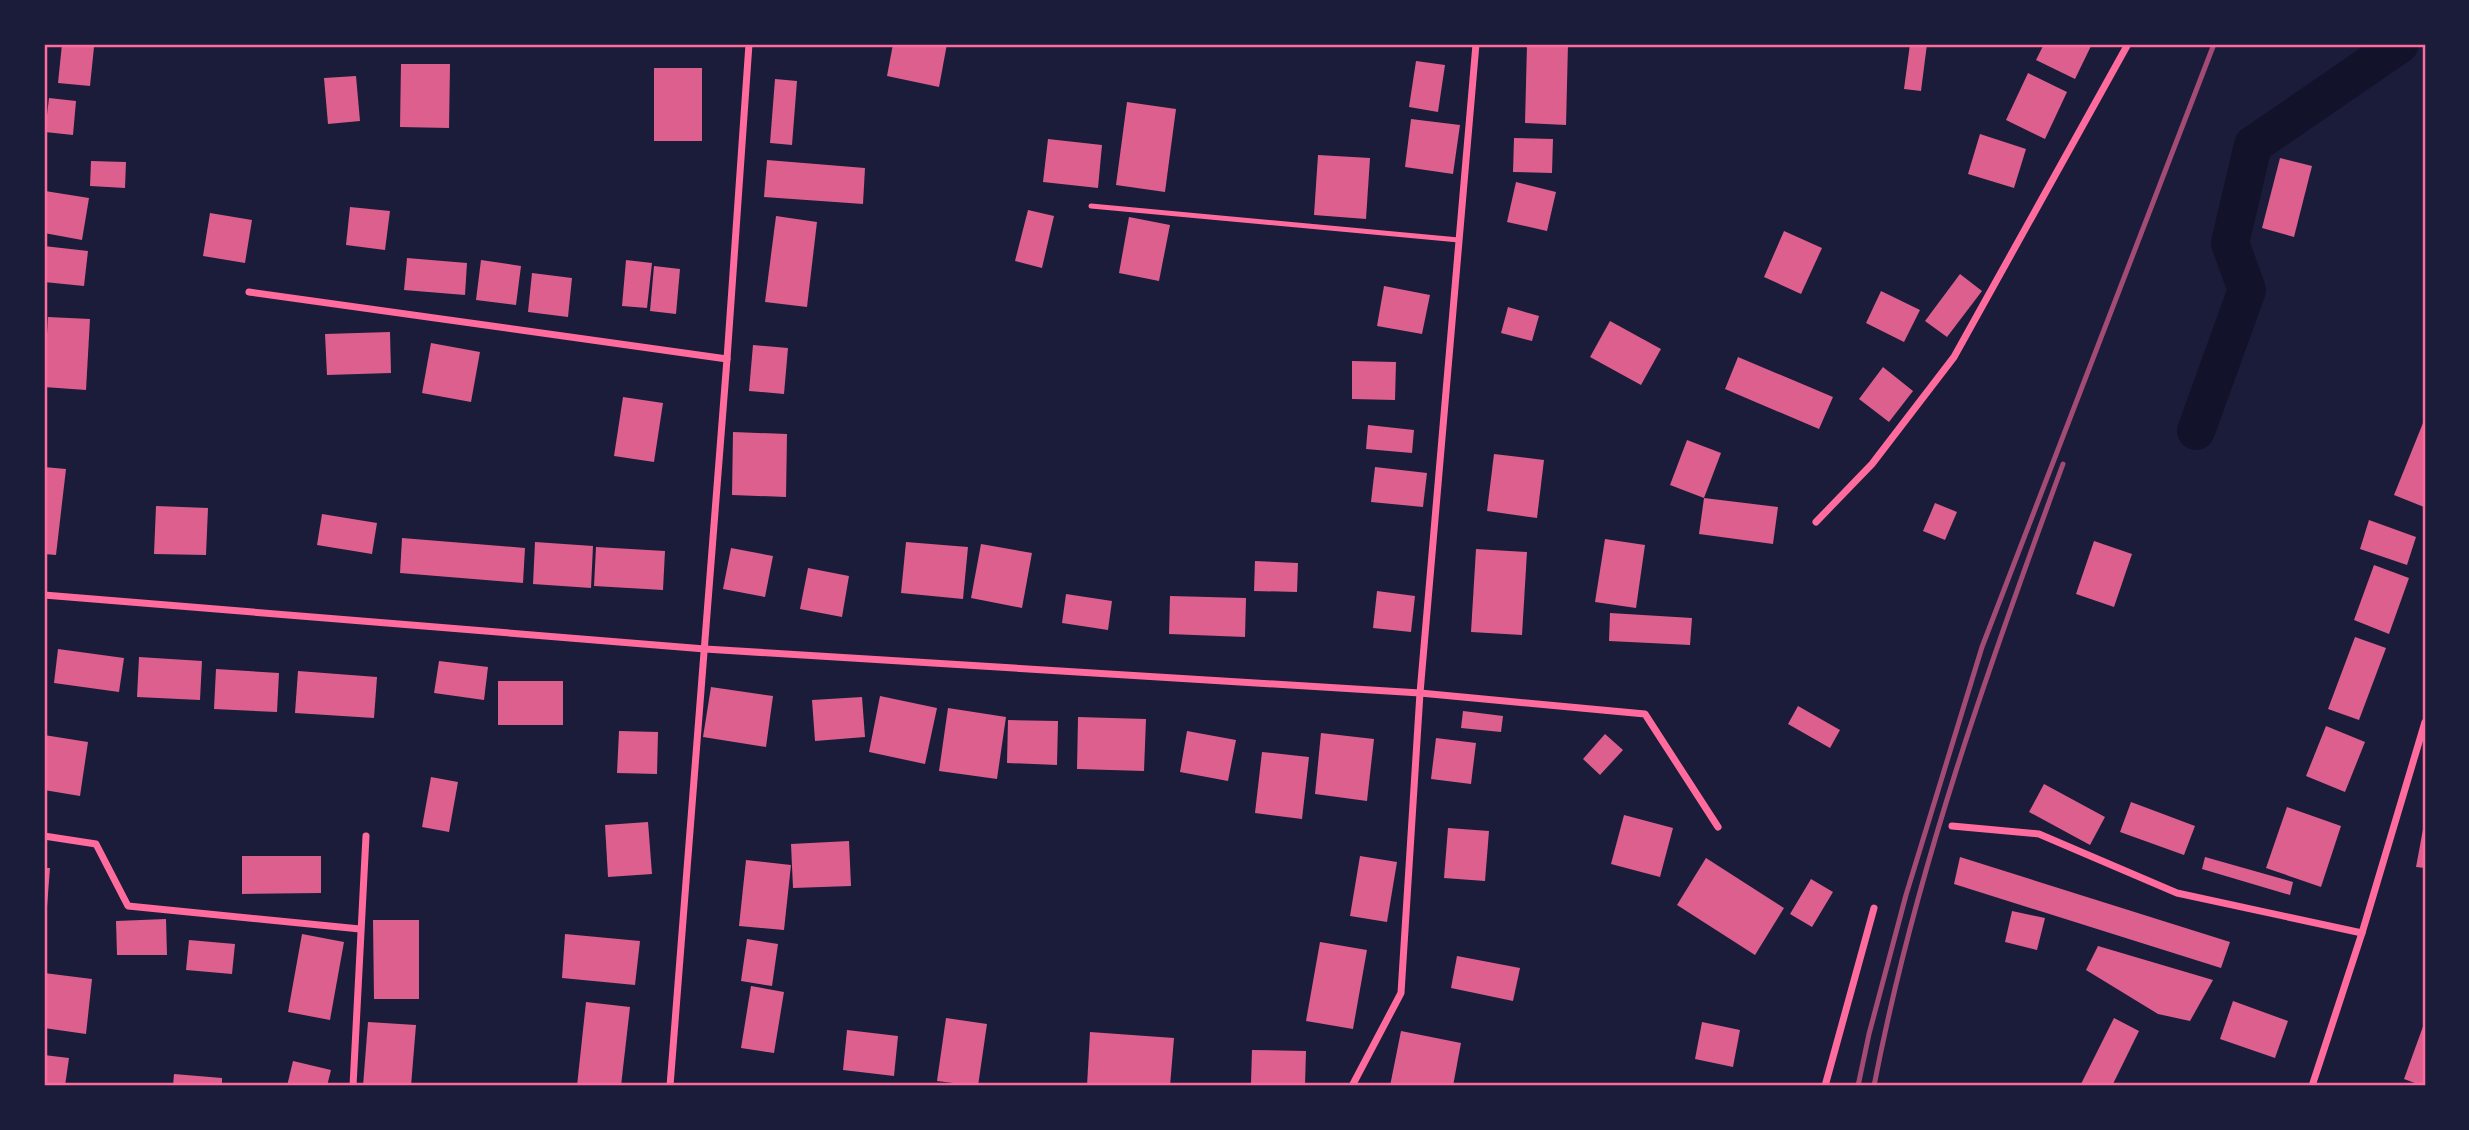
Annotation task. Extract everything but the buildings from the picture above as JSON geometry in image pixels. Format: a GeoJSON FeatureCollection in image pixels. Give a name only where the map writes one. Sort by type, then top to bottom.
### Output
{"type":"FeatureCollection","features":[{"type":"Feature","properties":{"kind":"street"},"geometry":{"type":"LineString","coordinates":[[670,1086],[749,44]]}},
{"type":"Feature","properties":{"kind":"street"},"geometry":{"type":"LineString","coordinates":[[1352,1086],[1401,993],[1420,693],[1476,44]]}},
{"type":"Feature","properties":{"kind":"street"},"geometry":{"type":"LineString","coordinates":[[1816,522],[1872,464],[1954,357],[2128,44]]}},
{"type":"Feature","properties":{"kind":"street"},"geometry":{"type":"LineString","coordinates":[[249,292],[727,359]]}},
{"type":"Feature","properties":{"kind":"street"},"geometry":{"type":"LineString","coordinates":[[44,595],[705,649],[1420,693],[1645,714],[1718,827]]}},
{"type":"Feature","properties":{"kind":"street"},"geometry":{"type":"LineString","coordinates":[[2312,1086],[2362,933],[2425,722]]}},
{"type":"Feature","properties":{"kind":"street"},"geometry":{"type":"LineString","coordinates":[[1952,826],[2039,834],[2177,893],[2362,933]]}},
{"type":"Feature","properties":{"kind":"street"},"geometry":{"type":"LineString","coordinates":[[44,836],[96,844],[128,906],[360,929]]}},
{"type":"Feature","properties":{"kind":"street"},"geometry":{"type":"LineString","coordinates":[[354,1086],[366,836]]}},
{"type":"Feature","properties":{"kind":"street"},"geometry":{"type":"LineString","coordinates":[[1825,1086],[1874,908]]}},
{"type":"Feature","properties":{"kind":"lane"},"geometry":{"type":"LineString","coordinates":[[1091,206],[1459,240]]}},
{"type":"Feature","properties":{"kind":"waterway"},"geometry":{"type":"LineString","coordinates":[[2196,431],[2247,290],[2230,243],[2253,145],[2400,44]]}},
{"type":"Feature","properties":{"kind":"railway"},"geometry":{"type":"LineString","coordinates":[[1858,1086],[1906,895],[1982,647],[2214,44]]}},
{"type":"Feature","properties":{"kind":"railway"},"geometry":{"type":"LineString","coordinates":[[1874,1086],[1910,928],[1932,849],[1981,694],[2063,464]]}}]}
